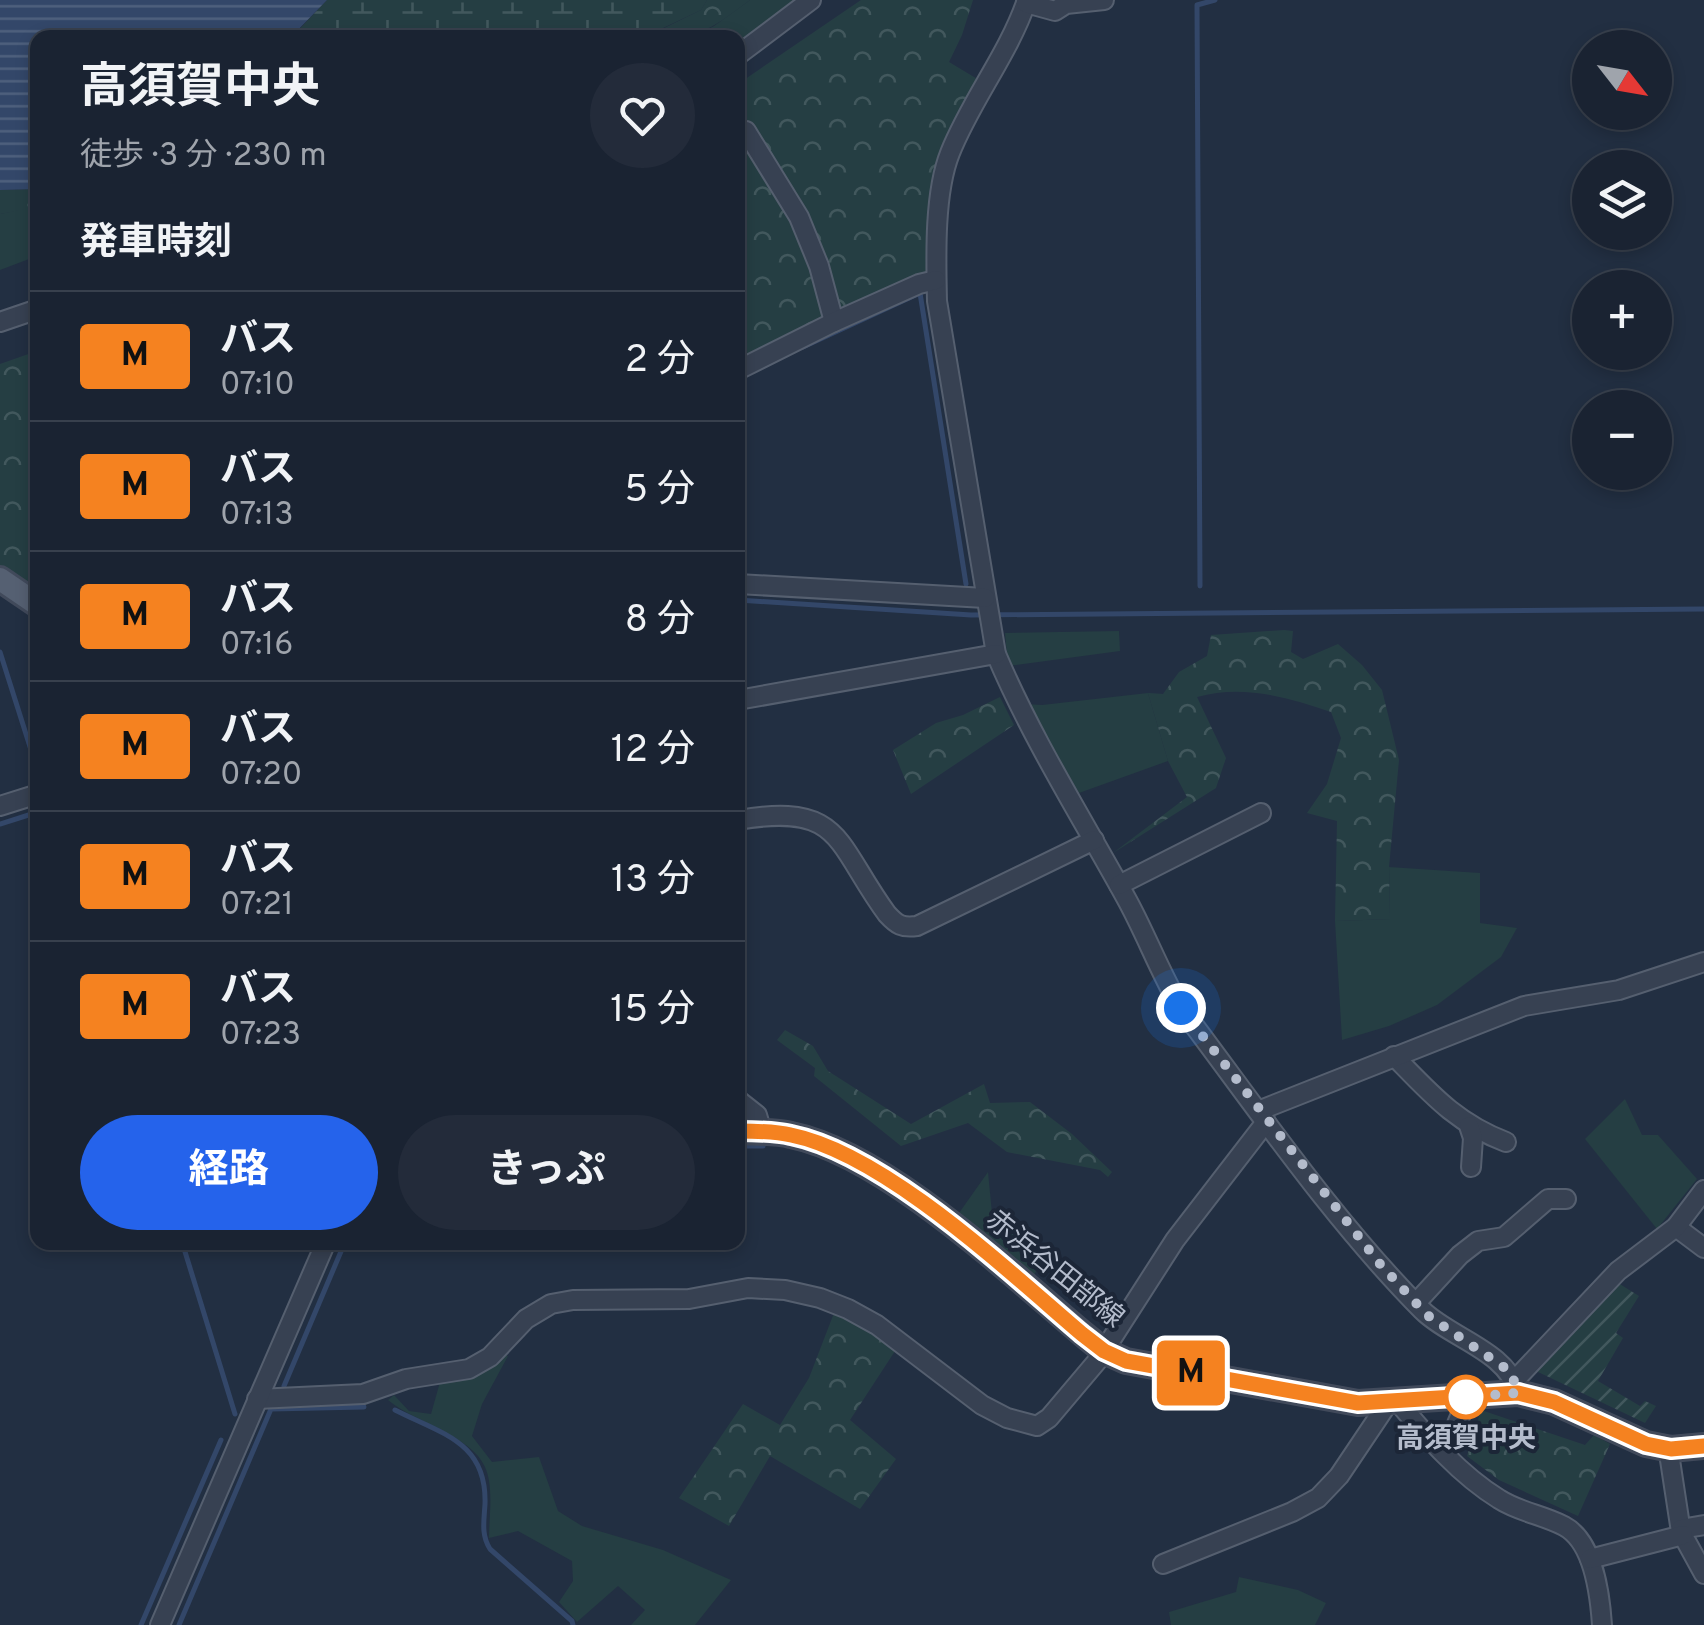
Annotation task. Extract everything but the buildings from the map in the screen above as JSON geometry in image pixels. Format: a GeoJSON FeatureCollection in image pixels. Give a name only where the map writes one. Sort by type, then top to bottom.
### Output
{"type":"FeatureCollection","features":[{"type":"Feature","properties":{"kind":"main road"},"geometry":{"type":"LineString","coordinates":[[0,579],[30,600]]}},
{"type":"Feature","properties":{"kind":"main road","name":"赤浜谷田部線"},"geometry":{"type":"LineString","coordinates":[[745,1131],[792,1135],[824,1145],[890,1182],[941,1217],[1104,1351],[1126,1361],[1358,1403],[1468,1397],[1517,1387],[1618,1433],[1671,1449],[1704,1446]]}},
{"type":"Feature","properties":{"kind":"street"},"geometry":{"type":"LineString","coordinates":[[745,49],[811,0]]}},
{"type":"Feature","properties":{"kind":"street"},"geometry":{"type":"LineString","coordinates":[[1104,0],[1066,4],[1055,11],[1026,2],[1011,42],[948,156],[941,196],[937,301],[996,654],[1014,696],[1119,885],[1181,1008],[1380,1264],[1445,1330],[1511,1372],[1517,1387]]}},
{"type":"Feature","properties":{"kind":"street"},"geometry":{"type":"LineString","coordinates":[[746,131],[800,217],[820,266],[834,322]]}},
{"type":"Feature","properties":{"kind":"street"},"geometry":{"type":"LineString","coordinates":[[745,366],[834,322],[936,280]]}},
{"type":"Feature","properties":{"kind":"street"},"geometry":{"type":"LineString","coordinates":[[0,322],[30,312]]}},
{"type":"Feature","properties":{"kind":"street"},"geometry":{"type":"LineString","coordinates":[[745,585],[987,608]]}},
{"type":"Feature","properties":{"kind":"street"},"geometry":{"type":"LineString","coordinates":[[745,699],[996,654]]}},
{"type":"Feature","properties":{"kind":"street"},"geometry":{"type":"LineString","coordinates":[[0,806],[30,797]]}},
{"type":"Feature","properties":{"kind":"street"},"geometry":{"type":"LineString","coordinates":[[1119,885],[1261,813]]}},
{"type":"Feature","properties":{"kind":"street"},"geometry":{"type":"LineString","coordinates":[[745,820],[804,818],[830,829],[887,914],[898,926],[906,928],[1094,840]]}},
{"type":"Feature","properties":{"kind":"street"},"geometry":{"type":"LineString","coordinates":[[258,1399],[363,1394],[406,1378],[470,1369],[490,1357],[526,1319],[550,1304],[574,1300],[689,1299],[748,1288],[802,1294],[848,1308],[982,1405],[1037,1426],[1049,1418],[1104,1351],[1175,1240],[1262,1116],[1394,1056],[1524,1006],[1619,990],[1704,962]]}},
{"type":"Feature","properties":{"kind":"street"},"geometry":{"type":"LineString","coordinates":[[1394,1056],[1448,1112],[1506,1142]]}},
{"type":"Feature","properties":{"kind":"street"},"geometry":{"type":"LineString","coordinates":[[745,1106],[757,1115],[762,1132]]}},
{"type":"Feature","properties":{"kind":"street"},"geometry":{"type":"LineString","coordinates":[[1470,1126],[1472,1166]]}},
{"type":"Feature","properties":{"kind":"street"},"geometry":{"type":"LineString","coordinates":[[1517,1387],[1521,1371],[1618,1272],[1676,1227],[1704,1190]]}},
{"type":"Feature","properties":{"kind":"street"},"geometry":{"type":"LineString","coordinates":[[1416,1303],[1478,1241],[1504,1238],[1548,1199],[1566,1199]]}},
{"type":"Feature","properties":{"kind":"street"},"geometry":{"type":"LineString","coordinates":[[1676,1227],[1704,1248]]}},
{"type":"Feature","properties":{"kind":"street"},"geometry":{"type":"LineString","coordinates":[[160,1625],[323,1250]]}},
{"type":"Feature","properties":{"kind":"street"},"geometry":{"type":"LineString","coordinates":[[1445,1453],[1468,1397]]}},
{"type":"Feature","properties":{"kind":"street"},"geometry":{"type":"LineString","coordinates":[[1163,1564],[1318,1498],[1339,1476],[1393,1402],[1476,1483],[1500,1500],[1574,1533],[1590,1560],[1602,1625]]}},
{"type":"Feature","properties":{"kind":"street"},"geometry":{"type":"LineString","coordinates":[[1671,1449],[1682,1532],[1704,1574]]}},
{"type":"Feature","properties":{"kind":"street"},"geometry":{"type":"LineString","coordinates":[[1590,1560],[1704,1525]]}},
{"type":"Feature","properties":{"kind":"green space"},"geometry":{"type":"Polygon","coordinates":[[[327,0],[707,0],[701,10],[659,30],[299,30],[327,0]]]}},
{"type":"Feature","properties":{"kind":"green space"},"geometry":{"type":"Polygon","coordinates":[[[707,0],[750,0],[703,30],[660,30],[701,10],[707,0]]]}},
{"type":"Feature","properties":{"kind":"green space"},"geometry":{"type":"Polygon","coordinates":[[[750,0],[798,0],[745,39],[745,30],[706,30],[750,0]]]}},
{"type":"Feature","properties":{"kind":"green space"},"geometry":{"type":"Polygon","coordinates":[[[861,0],[973,0],[949,62],[979,80],[938,156],[927,286],[745,373],[745,79],[861,0]]]}},
{"type":"Feature","properties":{"kind":"green space"},"geometry":{"type":"Polygon","coordinates":[[[30,189],[30,208],[0,214],[0,190],[30,189]]]}},
{"type":"Feature","properties":{"kind":"green space"},"geometry":{"type":"Polygon","coordinates":[[[30,208],[30,259],[0,270],[0,214],[30,208]]]}},
{"type":"Feature","properties":{"kind":"green space"},"geometry":{"type":"Polygon","coordinates":[[[30,353],[30,594],[0,572],[0,364],[30,353]]]}},
{"type":"Feature","properties":{"kind":"green space"},"geometry":{"type":"Polygon","coordinates":[[[1119,631],[1120,651],[1008,666],[1005,633],[1119,631]]]}},
{"type":"Feature","properties":{"kind":"green space"},"geometry":{"type":"Polygon","coordinates":[[[1293,631],[1291,652],[1303,659],[1338,644],[1382,690],[1399,760],[1389,867],[1390,919],[1335,921],[1337,821],[1307,813],[1327,784],[1341,738],[1331,712],[1281,697],[1231,692],[1197,697],[1226,758],[1216,788],[1113,853],[1187,797],[1168,761],[1148,693],[1163,694],[1179,672],[1207,656],[1211,635],[1293,631]]]}},
{"type":"Feature","properties":{"kind":"green space"},"geometry":{"type":"Polygon","coordinates":[[[1148,693],[1168,761],[1079,793],[1025,704],[1042,705],[1148,693]]]}},
{"type":"Feature","properties":{"kind":"green space"},"geometry":{"type":"Polygon","coordinates":[[[1000,697],[1014,725],[911,794],[893,750],[936,723],[1000,697]]]}},
{"type":"Feature","properties":{"kind":"green space"},"geometry":{"type":"Polygon","coordinates":[[[1389,867],[1480,873],[1480,923],[1517,928],[1501,957],[1437,1005],[1389,1026],[1342,1040],[1335,921],[1390,919],[1389,867]]]}},
{"type":"Feature","properties":{"kind":"green space"},"geometry":{"type":"Polygon","coordinates":[[[785,1030],[813,1046],[828,1071],[911,1124],[984,1084],[990,1103],[1030,1102],[1112,1172],[1108,1177],[1100,1170],[1007,1152],[968,1123],[901,1146],[814,1076],[815,1068],[777,1040],[785,1030]]]}},
{"type":"Feature","properties":{"kind":"green space"},"geometry":{"type":"Polygon","coordinates":[[[1625,1099],[1642,1135],[1658,1135],[1697,1179],[1657,1229],[1585,1139],[1625,1099]]]}},
{"type":"Feature","properties":{"kind":"green space"},"geometry":{"type":"Polygon","coordinates":[[[988,1172],[992,1213],[1041,1263],[1034,1275],[959,1213],[988,1172]]]}},
{"type":"Feature","properties":{"kind":"green space"},"geometry":{"type":"Polygon","coordinates":[[[1618,1283],[1639,1296],[1616,1333],[1623,1338],[1598,1381],[1640,1406],[1645,1401],[1656,1406],[1645,1423],[1536,1371],[1618,1283]]]}},
{"type":"Feature","properties":{"kind":"green space"},"geometry":{"type":"Polygon","coordinates":[[[834,1313],[859,1322],[895,1351],[850,1420],[896,1459],[860,1509],[770,1456],[729,1526],[679,1498],[743,1404],[780,1425],[809,1378],[834,1313]]]}},
{"type":"Feature","properties":{"kind":"green space"},"geometry":{"type":"Polygon","coordinates":[[[501,1352],[508,1356],[482,1404],[472,1436],[492,1462],[539,1457],[558,1511],[582,1526],[663,1550],[731,1580],[695,1625],[631,1625],[645,1610],[618,1586],[577,1622],[559,1602],[573,1581],[572,1561],[518,1531],[489,1538],[489,1484],[478,1456],[455,1438],[388,1400],[394,1395],[409,1411],[431,1414],[440,1382],[501,1352]]]}},
{"type":"Feature","properties":{"kind":"green space"},"geometry":{"type":"Polygon","coordinates":[[[1481,1410],[1585,1445],[1594,1435],[1610,1444],[1578,1516],[1499,1480],[1467,1456],[1481,1410]]]}},
{"type":"Feature","properties":{"kind":"green space"},"geometry":{"type":"Polygon","coordinates":[[[1239,1577],[1298,1590],[1326,1603],[1315,1625],[1171,1625],[1169,1612],[1236,1592],[1239,1577]]]}},
{"type":"Feature","properties":{"kind":"water"},"geometry":{"type":"Polygon","coordinates":[[[0,0],[327,0],[298,30],[30,30],[30,189],[0,190],[0,0]]]}},
{"type":"Feature","properties":{"kind":"waterway"},"geometry":{"type":"LineString","coordinates":[[1200,586],[1197,5],[1215,0]]}},
{"type":"Feature","properties":{"kind":"waterway"},"geometry":{"type":"LineString","coordinates":[[803,347],[920,293],[966,584]]}},
{"type":"Feature","properties":{"kind":"waterway"},"geometry":{"type":"LineString","coordinates":[[745,600],[971,615],[1704,609]]}},
{"type":"Feature","properties":{"kind":"waterway"},"geometry":{"type":"LineString","coordinates":[[0,652],[30,747]]}},
{"type":"Feature","properties":{"kind":"waterway"},"geometry":{"type":"LineString","coordinates":[[0,824],[30,815]]}},
{"type":"Feature","properties":{"kind":"waterway"},"geometry":{"type":"LineString","coordinates":[[745,1146],[763,1146]]}},
{"type":"Feature","properties":{"kind":"waterway"},"geometry":{"type":"LineString","coordinates":[[184,1250],[235,1414]]}},
{"type":"Feature","properties":{"kind":"waterway"},"geometry":{"type":"LineString","coordinates":[[284,1386],[342,1250]]}},
{"type":"Feature","properties":{"kind":"waterway"},"geometry":{"type":"LineString","coordinates":[[179,1625],[271,1409],[364,1407]]}},
{"type":"Feature","properties":{"kind":"waterway"},"geometry":{"type":"LineString","coordinates":[[395,1410],[445,1434],[470,1453],[484,1483],[487,1544],[573,1625]]}},
{"type":"Feature","properties":{"kind":"waterway"},"geometry":{"type":"LineString","coordinates":[[141,1625],[221,1440]]}},
{"type":"Feature","properties":{"kind":"bus line","name":"M"},"geometry":{"type":"LineString","coordinates":[[745,1131],[792,1135],[860,1163],[941,1217],[1104,1351],[1126,1361],[1358,1403],[1518,1393],[1554,1402],[1646,1444],[1671,1449],[1704,1446]]}},
{"type":"Feature","properties":{"kind":"place","name":"高須賀中央"},"geometry":{"type":"Point","coordinates":[1466,1397]}},
{"type":"Feature","properties":{"kind":"route"},"geometry":{"type":"LineString","coordinates":[[1181,1008],[1266,1122],[1404,1292],[1445,1330],[1492,1358],[1516,1380],[1518,1393],[1466,1397]]}}]}
